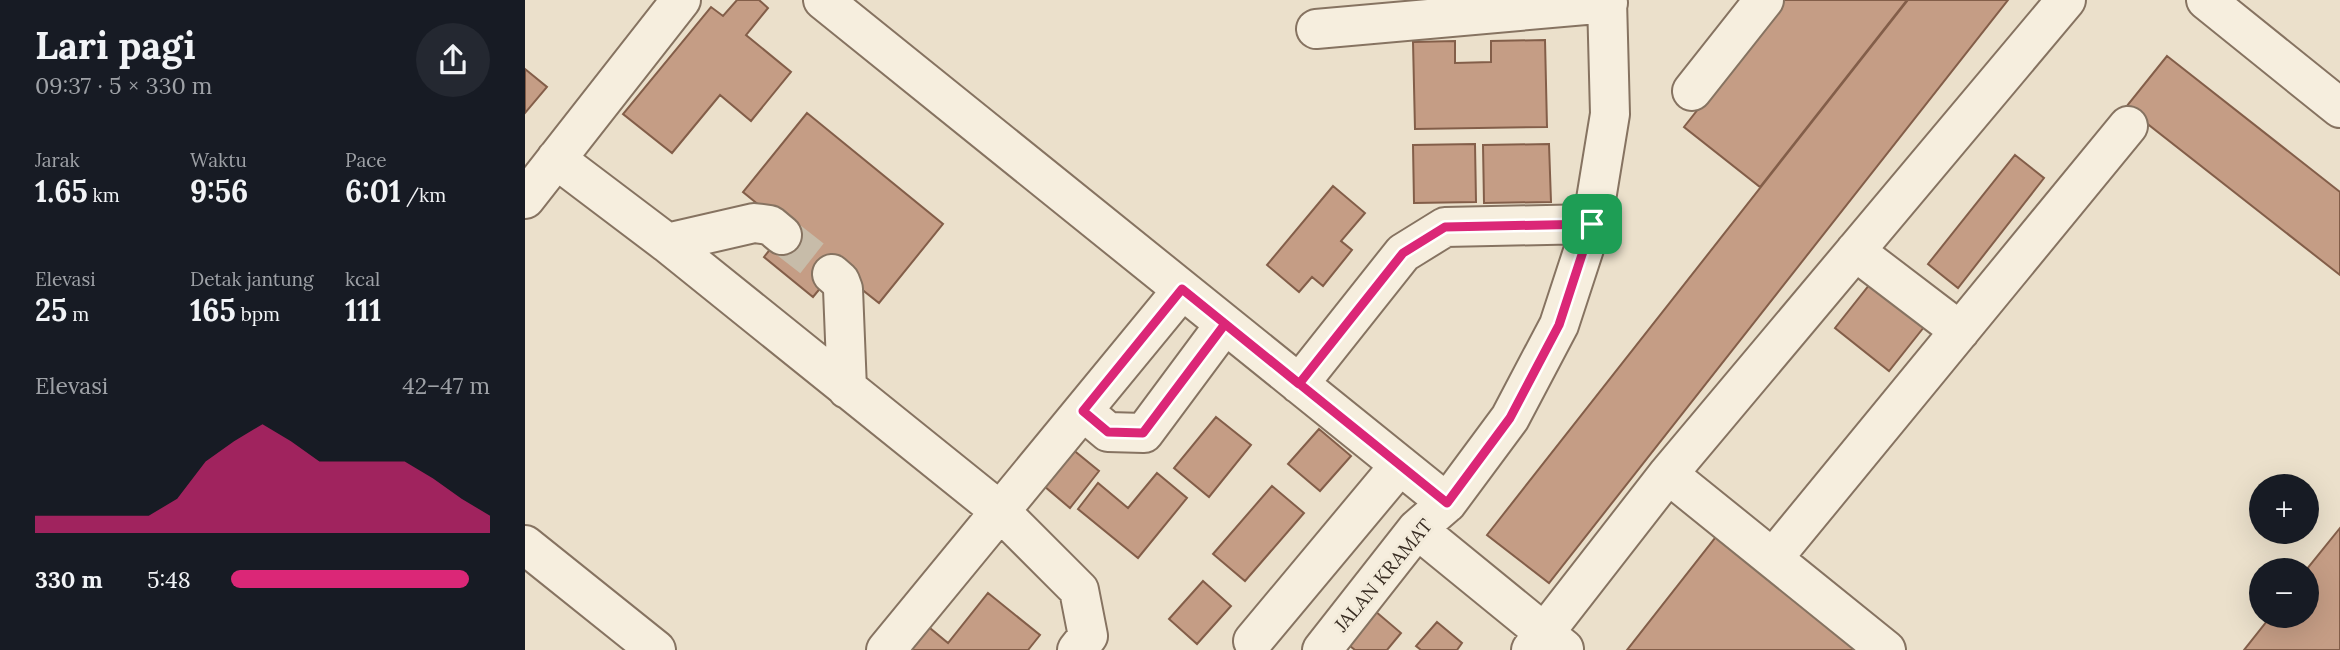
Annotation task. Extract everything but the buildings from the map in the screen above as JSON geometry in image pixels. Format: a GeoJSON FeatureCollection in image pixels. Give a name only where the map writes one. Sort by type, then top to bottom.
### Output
{"type":"FeatureCollection","features":[{"type":"Feature","properties":{"kind":"street"},"geometry":{"type":"LineString","coordinates":[[525,199],[681,0]]}},
{"type":"Feature","properties":{"kind":"street"},"geometry":{"type":"LineString","coordinates":[[823,0],[1447,503]]}},
{"type":"Feature","properties":{"kind":"street"},"geometry":{"type":"LineString","coordinates":[[1692,91],[1764,0]]}},
{"type":"Feature","properties":{"kind":"street"},"geometry":{"type":"LineString","coordinates":[[1417,529],[1547,644],[1668,474],[2066,0]]}},
{"type":"Feature","properties":{"kind":"street"},"geometry":{"type":"LineString","coordinates":[[2206,0],[2340,108]]}},
{"type":"Feature","properties":{"kind":"street"},"geometry":{"type":"LineString","coordinates":[[1316,29],[1607,1]]}},
{"type":"Feature","properties":{"kind":"street","name":"JALAN KRAMAT"},"geometry":{"type":"LineString","coordinates":[[1321,650],[1417,529],[1447,503],[1510,418],[1559,325],[1592,224],[1610,114],[1607,1]]}},
{"type":"Feature","properties":{"kind":"street"},"geometry":{"type":"LineString","coordinates":[[1774,557],[2128,126]]}},
{"type":"Feature","properties":{"kind":"street"},"geometry":{"type":"LineString","coordinates":[[556,159],[667,243],[1000,511],[1079,590],[1088,636],[1077,650]]}},
{"type":"Feature","properties":{"kind":"street"},"geometry":{"type":"LineString","coordinates":[[667,243],[754,223],[770,225],[782,235]]}},
{"type":"Feature","properties":{"kind":"street"},"geometry":{"type":"LineString","coordinates":[[1299,384],[1403,253],[1445,227],[1592,224]]}},
{"type":"Feature","properties":{"kind":"street"},"geometry":{"type":"LineString","coordinates":[[1855,251],[1960,331]]}},
{"type":"Feature","properties":{"kind":"street"},"geometry":{"type":"LineString","coordinates":[[832,274],[840,281],[843,289],[846,389]]}},
{"type":"Feature","properties":{"kind":"street"},"geometry":{"type":"LineString","coordinates":[[886,650],[1182,289]]}},
{"type":"Feature","properties":{"kind":"street"},"geometry":{"type":"LineString","coordinates":[[1083,411],[1108,432],[1143,433],[1225,324]]}},
{"type":"Feature","properties":{"kind":"street"},"geometry":{"type":"LineString","coordinates":[[1253,641],[1399,465]]}},
{"type":"Feature","properties":{"kind":"street"},"geometry":{"type":"LineString","coordinates":[[1668,474],[1886,650]]}},
{"type":"Feature","properties":{"kind":"street"},"geometry":{"type":"LineString","coordinates":[[525,545],[656,650]]}},
{"type":"Feature","properties":{"kind":"tunnel"},"geometry":{"type":"LineString","coordinates":[[782,235],[832,274]]}},
{"type":"Feature","properties":{"kind":"route"},"geometry":{"type":"LineString","coordinates":[[1592,224],[1445,227],[1403,253],[1299,384],[1225,324],[1143,433],[1108,432],[1083,411],[1182,289],[1299,384],[1447,503],[1510,418],[1559,325],[1592,224]]}}]}
